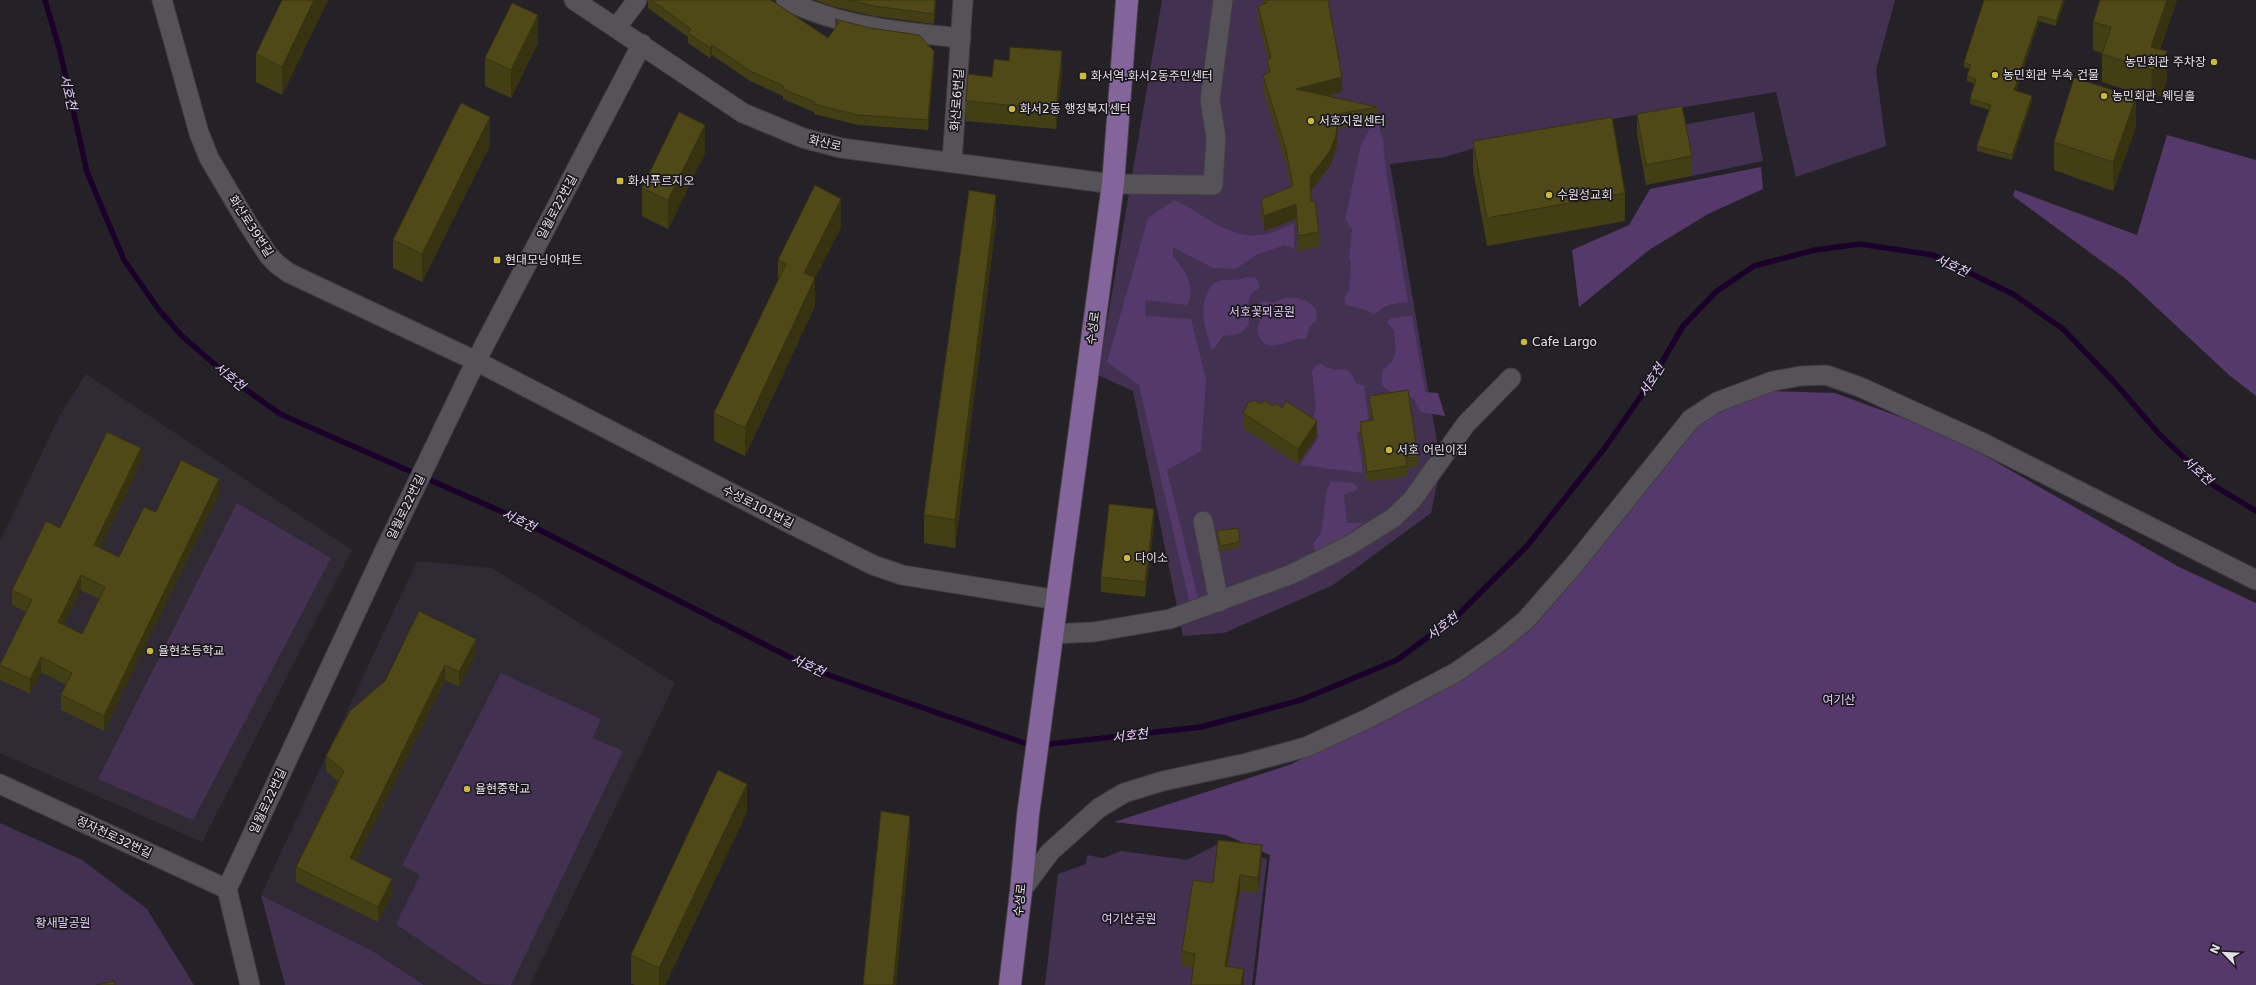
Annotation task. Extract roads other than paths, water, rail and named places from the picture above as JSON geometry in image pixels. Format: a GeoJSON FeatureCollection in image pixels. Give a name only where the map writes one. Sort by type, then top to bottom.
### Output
{"type":"FeatureCollection","features":[{"type":"Feature","properties":{"kind":"main road","name":"수성로"},"geometry":{"type":"LineString","coordinates":[[1010,985],[1022,891],[1028,816],[1052,634],[1058,600],[1112,184],[1127,0]]}},
{"type":"Feature","properties":{"kind":"street","name":"화산로39번길"},"geometry":{"type":"LineString","coordinates":[[162,0],[199,133],[222,180],[269,256],[289,273],[476,361]]}},
{"type":"Feature","properties":{"kind":"street","name":"화산로"},"geometry":{"type":"LineString","coordinates":[[574,0],[618,27],[744,113],[803,138],[841,148],[1112,184],[1212,185],[1216,137],[1210,100],[1222,0]]}},
{"type":"Feature","properties":{"kind":"street"},"geometry":{"type":"LineString","coordinates":[[618,27],[637,0]]}},
{"type":"Feature","properties":{"kind":"street"},"geometry":{"type":"LineString","coordinates":[[786,0],[828,18],[882,30],[961,38]]}},
{"type":"Feature","properties":{"kind":"street","name":"화산로6번길"},"geometry":{"type":"LineString","coordinates":[[952,162],[963,0]]}},
{"type":"Feature","properties":{"kind":"street","name":"일월로22번길"},"geometry":{"type":"LineString","coordinates":[[228,889],[383,554],[476,361],[642,44]]}},
{"type":"Feature","properties":{"kind":"street","name":"수성로101번길"},"geometry":{"type":"LineString","coordinates":[[476,361],[873,565],[902,574],[1058,600]]}},
{"type":"Feature","properties":{"kind":"street"},"geometry":{"type":"LineString","coordinates":[[1022,891],[1050,852],[1099,808],[1124,793],[1163,781],[1247,763],[1306,747],[1367,719],[1461,669],[1498,643],[1525,621],[1574,565],[1691,419],[1717,402],[1773,381],[1826,375],[1860,387],[1975,439],[2256,580]]}},
{"type":"Feature","properties":{"kind":"street"},"geometry":{"type":"LineString","coordinates":[[1052,634],[1094,632],[1170,619],[1219,602],[1309,566],[1350,545],[1393,518],[1412,500],[1466,424],[1511,378]]}},
{"type":"Feature","properties":{"kind":"street"},"geometry":{"type":"LineString","coordinates":[[1203,521],[1219,602]]}},
{"type":"Feature","properties":{"kind":"street","name":"정자천로32번길"},"geometry":{"type":"LineString","coordinates":[[0,784],[228,889]]}},
{"type":"Feature","properties":{"kind":"street"},"geometry":{"type":"LineString","coordinates":[[228,889],[250,985]]}},
{"type":"Feature","properties":{"kind":"waterway","name":"서호천"},"geometry":{"type":"LineString","coordinates":[[45,0],[60,51],[87,172],[124,260],[159,310],[182,336],[234,381],[280,414],[514,517],[817,671],[1033,746]]}},
{"type":"Feature","properties":{"kind":"waterway","name":"서호천"},"geometry":{"type":"LineString","coordinates":[[1041,745],[1201,727],[1301,700],[1397,660],[1459,614],[1527,546],[1604,449],[1648,386],[1683,326],[1717,291],[1754,266],[1815,250],[1860,244],[1933,255],[2013,294],[2063,329],[2115,383],[2160,435],[2213,485],[2256,511]]}},
{"type":"Feature","properties":{"kind":"place","name":"농민회관 주차장"},"geometry":{"type":"Point","coordinates":[2214,62]}},
{"type":"Feature","properties":{"kind":"place","name":"농민회관 부속 건물"},"geometry":{"type":"Point","coordinates":[1995,75]}},
{"type":"Feature","properties":{"kind":"place","name":"화서역.화서2동주민센터"},"geometry":{"type":"Point","coordinates":[1083,76]}},
{"type":"Feature","properties":{"kind":"place","name":"농민회관_웨딩홀"},"geometry":{"type":"Point","coordinates":[2104,96]}},
{"type":"Feature","properties":{"kind":"place","name":"화서2동 행정복지센터"},"geometry":{"type":"Point","coordinates":[1012,109]}},
{"type":"Feature","properties":{"kind":"place","name":"서호지원센터"},"geometry":{"type":"Point","coordinates":[1311,121]}},
{"type":"Feature","properties":{"kind":"place","name":"화서푸르지오"},"geometry":{"type":"Point","coordinates":[620,181]}},
{"type":"Feature","properties":{"kind":"place","name":"수원성교회"},"geometry":{"type":"Point","coordinates":[1549,195]}},
{"type":"Feature","properties":{"kind":"place","name":"현대모닝아파트"},"geometry":{"type":"Point","coordinates":[497,260]}},
{"type":"Feature","properties":{"kind":"place","name":"Cafe Largo"},"geometry":{"type":"Point","coordinates":[1524,342]}},
{"type":"Feature","properties":{"kind":"place","name":"서호 어린이집"},"geometry":{"type":"Point","coordinates":[1389,450]}},
{"type":"Feature","properties":{"kind":"place","name":"다이소"},"geometry":{"type":"Point","coordinates":[1127,558]}},
{"type":"Feature","properties":{"kind":"place","name":"율현초등학교"},"geometry":{"type":"Point","coordinates":[150,651]}},
{"type":"Feature","properties":{"kind":"place","name":"율현중학교"},"geometry":{"type":"Point","coordinates":[467,789]}},
{"type":"Feature","properties":{"kind":"park label","name":"서호꽃뫼공원"},"geometry":{"type":"Point","coordinates":[1262,312]}},
{"type":"Feature","properties":{"kind":"park label","name":"여기산"},"geometry":{"type":"Point","coordinates":[1839,700]}},
{"type":"Feature","properties":{"kind":"park label","name":"여기산공원"},"geometry":{"type":"Point","coordinates":[1129,919]}},
{"type":"Feature","properties":{"kind":"park label","name":"황새말공원"},"geometry":{"type":"Point","coordinates":[63,923]}}]}
